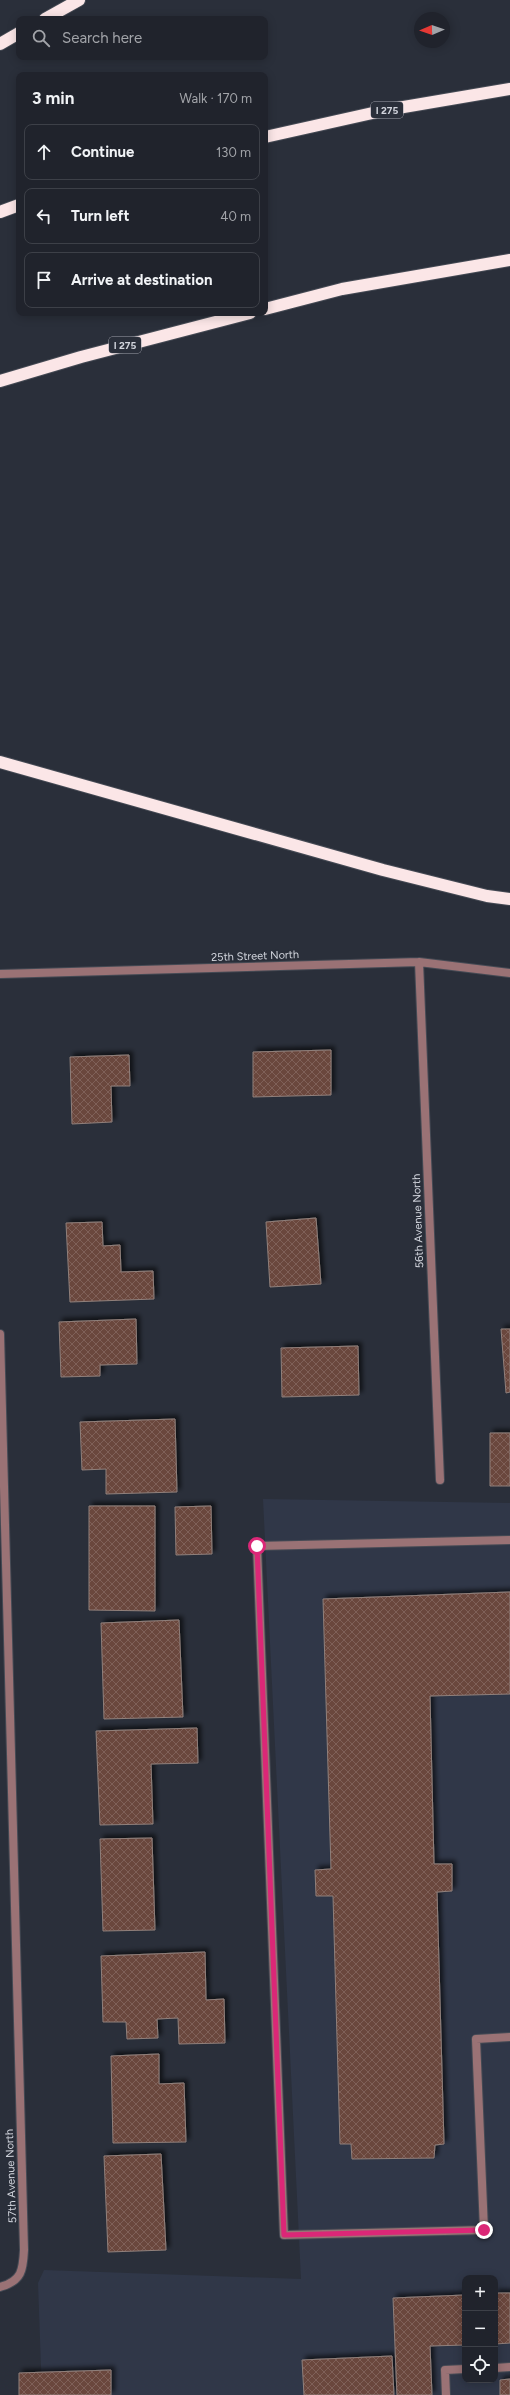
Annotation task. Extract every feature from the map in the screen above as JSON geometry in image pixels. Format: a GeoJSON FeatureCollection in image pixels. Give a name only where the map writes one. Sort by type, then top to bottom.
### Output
{"type":"FeatureCollection","features":[{"type":"Feature","properties":{"kind":"highway"},"geometry":{"type":"LineString","coordinates":[[50,16],[79,0]]}},
{"type":"Feature","properties":{"kind":"highway"},"geometry":{"type":"LineString","coordinates":[[0,44],[16,35]]}},
{"type":"Feature","properties":{"kind":"highway","name":"I 275"},"geometry":{"type":"LineString","coordinates":[[268,136],[386,110],[510,89]]}},
{"type":"Feature","properties":{"kind":"highway"},"geometry":{"type":"LineString","coordinates":[[0,212],[16,206]]}},
{"type":"Feature","properties":{"kind":"highway"},"geometry":{"type":"LineString","coordinates":[[268,308],[342,289],[510,260]]}},
{"type":"Feature","properties":{"kind":"highway","name":"I 275"},"geometry":{"type":"LineString","coordinates":[[0,381],[81,357],[238,316]]}},
{"type":"Feature","properties":{"kind":"highway"},"geometry":{"type":"LineString","coordinates":[[0,762],[384,870],[487,896],[510,899]]}},
{"type":"Feature","properties":{"kind":"street","name":"25th Street North"},"geometry":{"type":"LineString","coordinates":[[0,974],[418,962],[510,972]]}},
{"type":"Feature","properties":{"kind":"street","name":"56th Avenue North"},"geometry":{"type":"LineString","coordinates":[[418,962],[440,1480]]}},
{"type":"Feature","properties":{"kind":"street","name":"57th Avenue North"},"geometry":{"type":"LineString","coordinates":[[0,1334],[24,2250],[23,2271],[11,2284],[0,2287]]}},
{"type":"Feature","properties":{"kind":"street"},"geometry":{"type":"LineString","coordinates":[[510,1540],[257,1546],[284,2235],[484,2230],[476,2039],[510,2037]]}},
{"type":"Feature","properties":{"kind":"street"},"geometry":{"type":"LineString","coordinates":[[498,2368],[510,2367]]}},
{"type":"Feature","properties":{"kind":"street"},"geometry":{"type":"LineString","coordinates":[[446,2395],[445,2370],[462,2369]]}},
{"type":"Feature","properties":{"kind":"shaded area"},"geometry":{"type":"Polygon","coordinates":[[[263,1499],[510,1503],[510,2395],[42,2395],[38,2283],[44,2270],[301,2279],[263,1499]]]}},
{"type":"Feature","properties":{"kind":"building"},"geometry":{"type":"Polygon","coordinates":[[[331,1050],[331,1095],[253,1097],[253,1052],[331,1050]]]}},
{"type":"Feature","properties":{"kind":"building"},"geometry":{"type":"Polygon","coordinates":[[[129,1055],[130,1086],[111,1086],[112,1122],[72,1124],[70,1057],[129,1055]]]}},
{"type":"Feature","properties":{"kind":"building"},"geometry":{"type":"Polygon","coordinates":[[[316,1218],[321,1284],[270,1287],[266,1222],[316,1218]]]}},
{"type":"Feature","properties":{"kind":"building"},"geometry":{"type":"Polygon","coordinates":[[[102,1222],[103,1246],[120,1245],[121,1272],[153,1271],[154,1299],[70,1302],[66,1223],[102,1222]]]}},
{"type":"Feature","properties":{"kind":"building"},"geometry":{"type":"Polygon","coordinates":[[[136,1319],[137,1364],[100,1365],[100,1376],[61,1377],[59,1322],[136,1319]]]}},
{"type":"Feature","properties":{"kind":"building"},"geometry":{"type":"Polygon","coordinates":[[[501,1329],[510,1329],[510,1392],[506,1393],[501,1329]]]}},
{"type":"Feature","properties":{"kind":"building"},"geometry":{"type":"Polygon","coordinates":[[[358,1346],[359,1395],[282,1397],[281,1348],[358,1346]]]}},
{"type":"Feature","properties":{"kind":"building"},"geometry":{"type":"Polygon","coordinates":[[[175,1419],[177,1492],[106,1494],[106,1469],[82,1470],[80,1422],[175,1419]]]}},
{"type":"Feature","properties":{"kind":"building"},"geometry":{"type":"Polygon","coordinates":[[[490,1433],[510,1433],[510,1486],[490,1486],[490,1433]]]}},
{"type":"Feature","properties":{"kind":"building"},"geometry":{"type":"Polygon","coordinates":[[[89,1506],[155,1506],[155,1611],[89,1610],[89,1506]]]}},
{"type":"Feature","properties":{"kind":"building"},"geometry":{"type":"Polygon","coordinates":[[[211,1506],[212,1554],[176,1555],[175,1507],[211,1506]]]}},
{"type":"Feature","properties":{"kind":"building"},"geometry":{"type":"Polygon","coordinates":[[[510,1592],[510,1694],[430,1696],[434,1864],[452,1864],[452,1891],[437,1892],[444,2144],[435,2145],[434,2158],[352,2159],[351,2144],[340,2144],[333,1896],[316,1896],[315,1870],[331,1869],[323,1599],[510,1592]]]}},
{"type":"Feature","properties":{"kind":"building"},"geometry":{"type":"Polygon","coordinates":[[[179,1620],[183,1717],[104,1719],[101,1623],[179,1620]]]}},
{"type":"Feature","properties":{"kind":"building"},"geometry":{"type":"Polygon","coordinates":[[[197,1728],[198,1763],[151,1764],[153,1824],[100,1825],[96,1731],[197,1728]]]}},
{"type":"Feature","properties":{"kind":"building"},"geometry":{"type":"Polygon","coordinates":[[[152,1838],[155,1930],[103,1931],[100,1839],[152,1838]]]}},
{"type":"Feature","properties":{"kind":"building"},"geometry":{"type":"Polygon","coordinates":[[[205,1952],[206,2000],[224,1999],[225,2043],[179,2044],[178,2018],[157,2019],[158,2038],[127,2039],[126,2022],[103,2022],[101,1956],[205,1952]]]}},
{"type":"Feature","properties":{"kind":"building"},"geometry":{"type":"Polygon","coordinates":[[[159,2054],[159,2084],[184,2083],[186,2142],[113,2143],[111,2056],[159,2054]]]}},
{"type":"Feature","properties":{"kind":"building"},"geometry":{"type":"Polygon","coordinates":[[[161,2154],[166,2250],[108,2252],[104,2156],[161,2154]]]}},
{"type":"Feature","properties":{"kind":"building"},"geometry":{"type":"Polygon","coordinates":[[[498,2293],[510,2293],[510,2343],[498,2344],[498,2293]]]}},
{"type":"Feature","properties":{"kind":"building"},"geometry":{"type":"Polygon","coordinates":[[[462,2295],[462,2345],[430,2346],[432,2395],[397,2395],[393,2298],[462,2295]]]}},
{"type":"Feature","properties":{"kind":"building"},"geometry":{"type":"Polygon","coordinates":[[[392,2356],[394,2395],[304,2395],[302,2360],[392,2356]]]}},
{"type":"Feature","properties":{"kind":"building"},"geometry":{"type":"Polygon","coordinates":[[[111,2370],[111,2395],[19,2395],[19,2373],[111,2370]]]}},
{"type":"Feature","properties":{"kind":"building"},"geometry":{"type":"Polygon","coordinates":[[[510,2379],[510,2395],[500,2395],[500,2380],[510,2379]]]}},
{"type":"Feature","properties":{"kind":"route"},"geometry":{"type":"LineString","coordinates":[[257,1546],[284,2235],[484,2230]]}}]}
